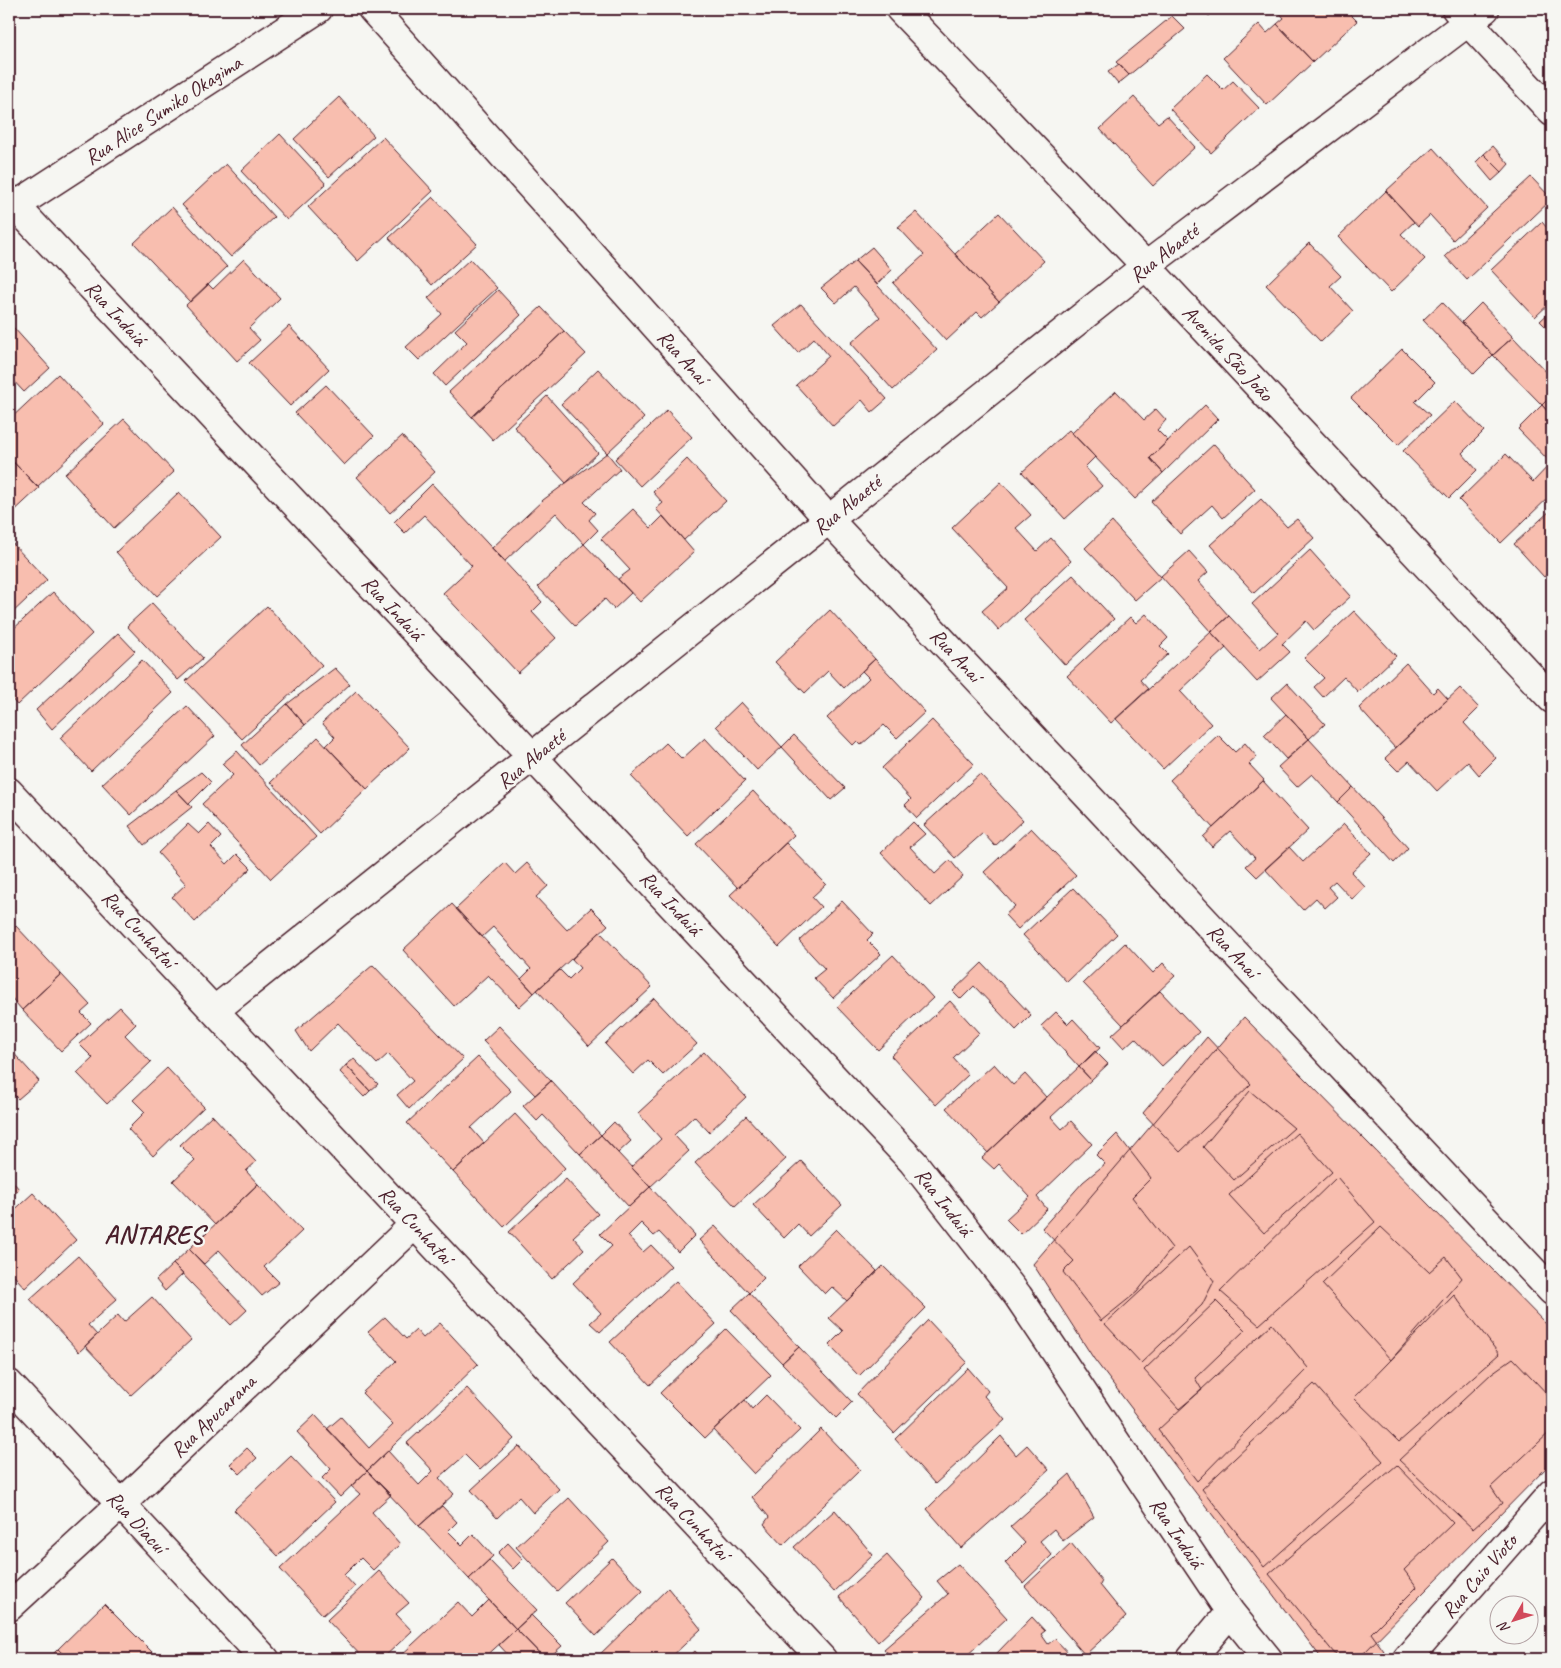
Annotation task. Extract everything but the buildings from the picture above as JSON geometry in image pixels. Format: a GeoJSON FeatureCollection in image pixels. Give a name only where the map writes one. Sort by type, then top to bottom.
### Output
{"type":"FeatureCollection","features":[{"type":"Feature","properties":{"kind":"street","name":"Rua Alice Sumiko Okagima"},"geometry":{"type":"LineString","coordinates":[[11,205],[318,9]]}},
{"type":"Feature","properties":{"kind":"street","name":"Rua Anaí"},"geometry":{"type":"LineString","coordinates":[[372,9],[828,520],[1552,1291]]}},
{"type":"Feature","properties":{"kind":"street","name":"Avenida São João"},"geometry":{"type":"LineString","coordinates":[[900,9],[1146,266],[1552,699]]}},
{"type":"Feature","properties":{"kind":"street","name":"Rua Abaeté"},"geometry":{"type":"LineString","coordinates":[[216,1010],[1146,266],[1469,13]]}},
{"type":"Feature","properties":{"kind":"street"},"geometry":{"type":"LineString","coordinates":[[1469,13],[1552,112]]}},
{"type":"Feature","properties":{"kind":"street","name":"Rua Indaiá"},"geometry":{"type":"LineString","coordinates":[[11,205],[534,757],[913,1162],[1018,1296],[1230,1612],[1268,1659]]}},
{"type":"Feature","properties":{"kind":"street","name":"Rua Cunhataí"},"geometry":{"type":"LineString","coordinates":[[9,792],[216,1010],[822,1659]]}},
{"type":"Feature","properties":{"kind":"street","name":"Rua Apucarana"},"geometry":{"type":"LineString","coordinates":[[9,1607],[121,1504],[415,1224]]}},
{"type":"Feature","properties":{"kind":"street","name":"Rua Diacuí"},"geometry":{"type":"LineString","coordinates":[[9,1384],[265,1659]]}},
{"type":"Feature","properties":{"kind":"street","name":"Rua Caio Vioto"},"geometry":{"type":"LineString","coordinates":[[1407,1659],[1552,1493]]}},
{"type":"Feature","properties":{"kind":"street"},"geometry":{"type":"LineString","coordinates":[[1191,1659],[1230,1612]]}},
{"type":"Feature","properties":{"kind":"district","name":"ANTARES"},"geometry":{"type":"Point","coordinates":[154,1234]}}]}
